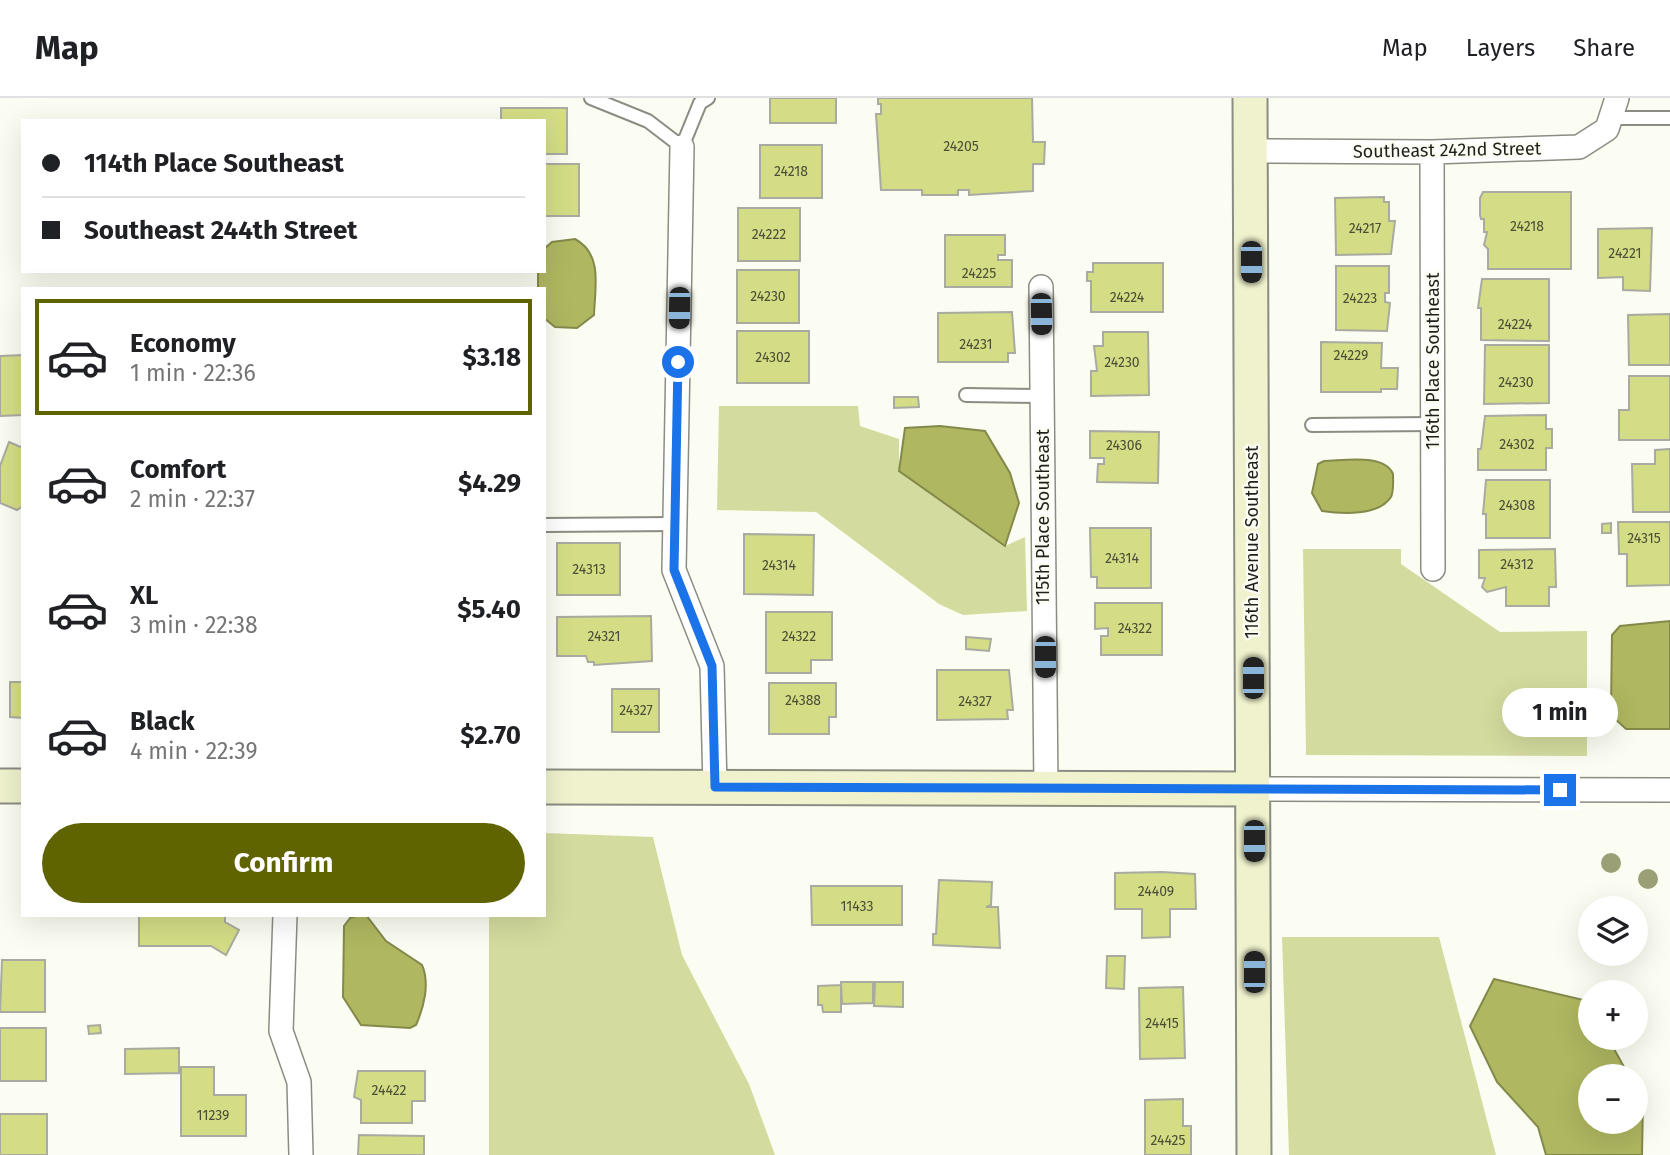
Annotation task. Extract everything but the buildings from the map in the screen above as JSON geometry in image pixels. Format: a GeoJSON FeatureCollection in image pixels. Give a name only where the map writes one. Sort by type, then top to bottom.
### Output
{"type":"FeatureCollection","features":[{"type":"Feature","properties":{"kind":"main road","name":"116th Avenue Southeast"},"geometry":{"type":"LineString","coordinates":[[1250,98],[1254,1155]]}},
{"type":"Feature","properties":{"kind":"main road"},"geometry":{"type":"LineString","coordinates":[[0,786],[21,786]]}},
{"type":"Feature","properties":{"kind":"main road"},"geometry":{"type":"LineString","coordinates":[[546,787],[1253,789]]}},
{"type":"Feature","properties":{"kind":"street","name":"Southeast 242nd Street"},"geometry":{"type":"LineString","coordinates":[[1250,151],[1432,152],[1579,146],[1607,129],[1614,108]]}},
{"type":"Feature","properties":{"kind":"street"},"geometry":{"type":"LineString","coordinates":[[682,146],[674,570],[712,666],[715,787]]}},
{"type":"Feature","properties":{"kind":"street","name":"116th Place Southeast"},"geometry":{"type":"LineString","coordinates":[[1432,152],[1433,569]]}},
{"type":"Feature","properties":{"kind":"street","name":"115th Place Southeast"},"geometry":{"type":"LineString","coordinates":[[1041,287],[1046,788]]}},
{"type":"Feature","properties":{"kind":"street"},"geometry":{"type":"LineString","coordinates":[[1253,789],[1670,790]]}},
{"type":"Feature","properties":{"kind":"street"},"geometry":{"type":"LineString","coordinates":[[285,917],[281,1031],[299,1082],[301,1155]]}},
{"type":"Feature","properties":{"kind":"lane"},"geometry":{"type":"LineString","coordinates":[[591,98],[648,121],[682,146],[700,103],[708,98]]}},
{"type":"Feature","properties":{"kind":"lane"},"geometry":{"type":"LineString","coordinates":[[1614,108],[1670,118]]}},
{"type":"Feature","properties":{"kind":"lane"},"geometry":{"type":"LineString","coordinates":[[965,394],[1042,396]]}},
{"type":"Feature","properties":{"kind":"lane"},"geometry":{"type":"LineString","coordinates":[[1312,425],[1433,424]]}},
{"type":"Feature","properties":{"kind":"lane"},"geometry":{"type":"LineString","coordinates":[[546,525],[675,524]]}},
{"type":"Feature","properties":{"kind":"shaded area"},"geometry":{"type":"Polygon","coordinates":[[[575,239],[584,245],[594,262],[594,315],[577,328],[555,327],[546,320],[546,287],[538,287],[538,273],[546,273],[546,247],[552,242],[575,239]]]}},
{"type":"Feature","properties":{"kind":"shaded area"},"geometry":{"type":"Polygon","coordinates":[[[719,406],[858,406],[860,426],[899,439],[899,471],[1005,546],[1025,537],[1027,611],[963,615],[939,604],[816,512],[717,510],[719,406]]]}},
{"type":"Feature","properties":{"kind":"shaded area"},"geometry":{"type":"Polygon","coordinates":[[[940,426],[985,431],[1010,473],[1019,503],[1005,546],[899,471],[905,428],[940,426]]]}},
{"type":"Feature","properties":{"kind":"shaded area"},"geometry":{"type":"Polygon","coordinates":[[[1362,460],[1381,463],[1393,474],[1391,497],[1378,508],[1369,511],[1322,511],[1312,493],[1318,464],[1324,461],[1362,460]]]}},
{"type":"Feature","properties":{"kind":"shaded area"},"geometry":{"type":"Polygon","coordinates":[[[1303,549],[1401,549],[1401,564],[1500,632],[1587,631],[1587,756],[1306,755],[1303,549]]]}},
{"type":"Feature","properties":{"kind":"shaded area"},"geometry":{"type":"Polygon","coordinates":[[[1670,621],[1670,729],[1626,729],[1614,718],[1611,708],[1612,635],[1620,626],[1670,621]]]}},
{"type":"Feature","properties":{"kind":"shaded area"},"geometry":{"type":"Polygon","coordinates":[[[546,833],[653,837],[682,955],[749,1084],[775,1155],[489,1155],[489,917],[546,917],[546,833]]]}},
{"type":"Feature","properties":{"kind":"shaded area"},"geometry":{"type":"Polygon","coordinates":[[[368,917],[386,941],[422,965],[426,987],[424,1003],[416,1025],[410,1028],[361,1025],[343,997],[344,926],[350,918],[368,917]]]}},
{"type":"Feature","properties":{"kind":"shaded area"},"geometry":{"type":"Polygon","coordinates":[[[1282,937],[1439,937],[1496,1155],[1289,1155],[1282,937]]]}},
{"type":"Feature","properties":{"kind":"shaded area"},"geometry":{"type":"Polygon","coordinates":[[[1494,979],[1578,999],[1578,1050],[1615,1050],[1622,1064],[1578,1064],[1578,1134],[1642,1134],[1642,1155],[1546,1155],[1538,1127],[1497,1082],[1470,1026],[1494,979]]]}},
{"type":"Feature","properties":{"kind":"route"},"geometry":{"type":"LineString","coordinates":[[678,362],[674,570],[712,666],[715,787],[1560,790]]}}]}
